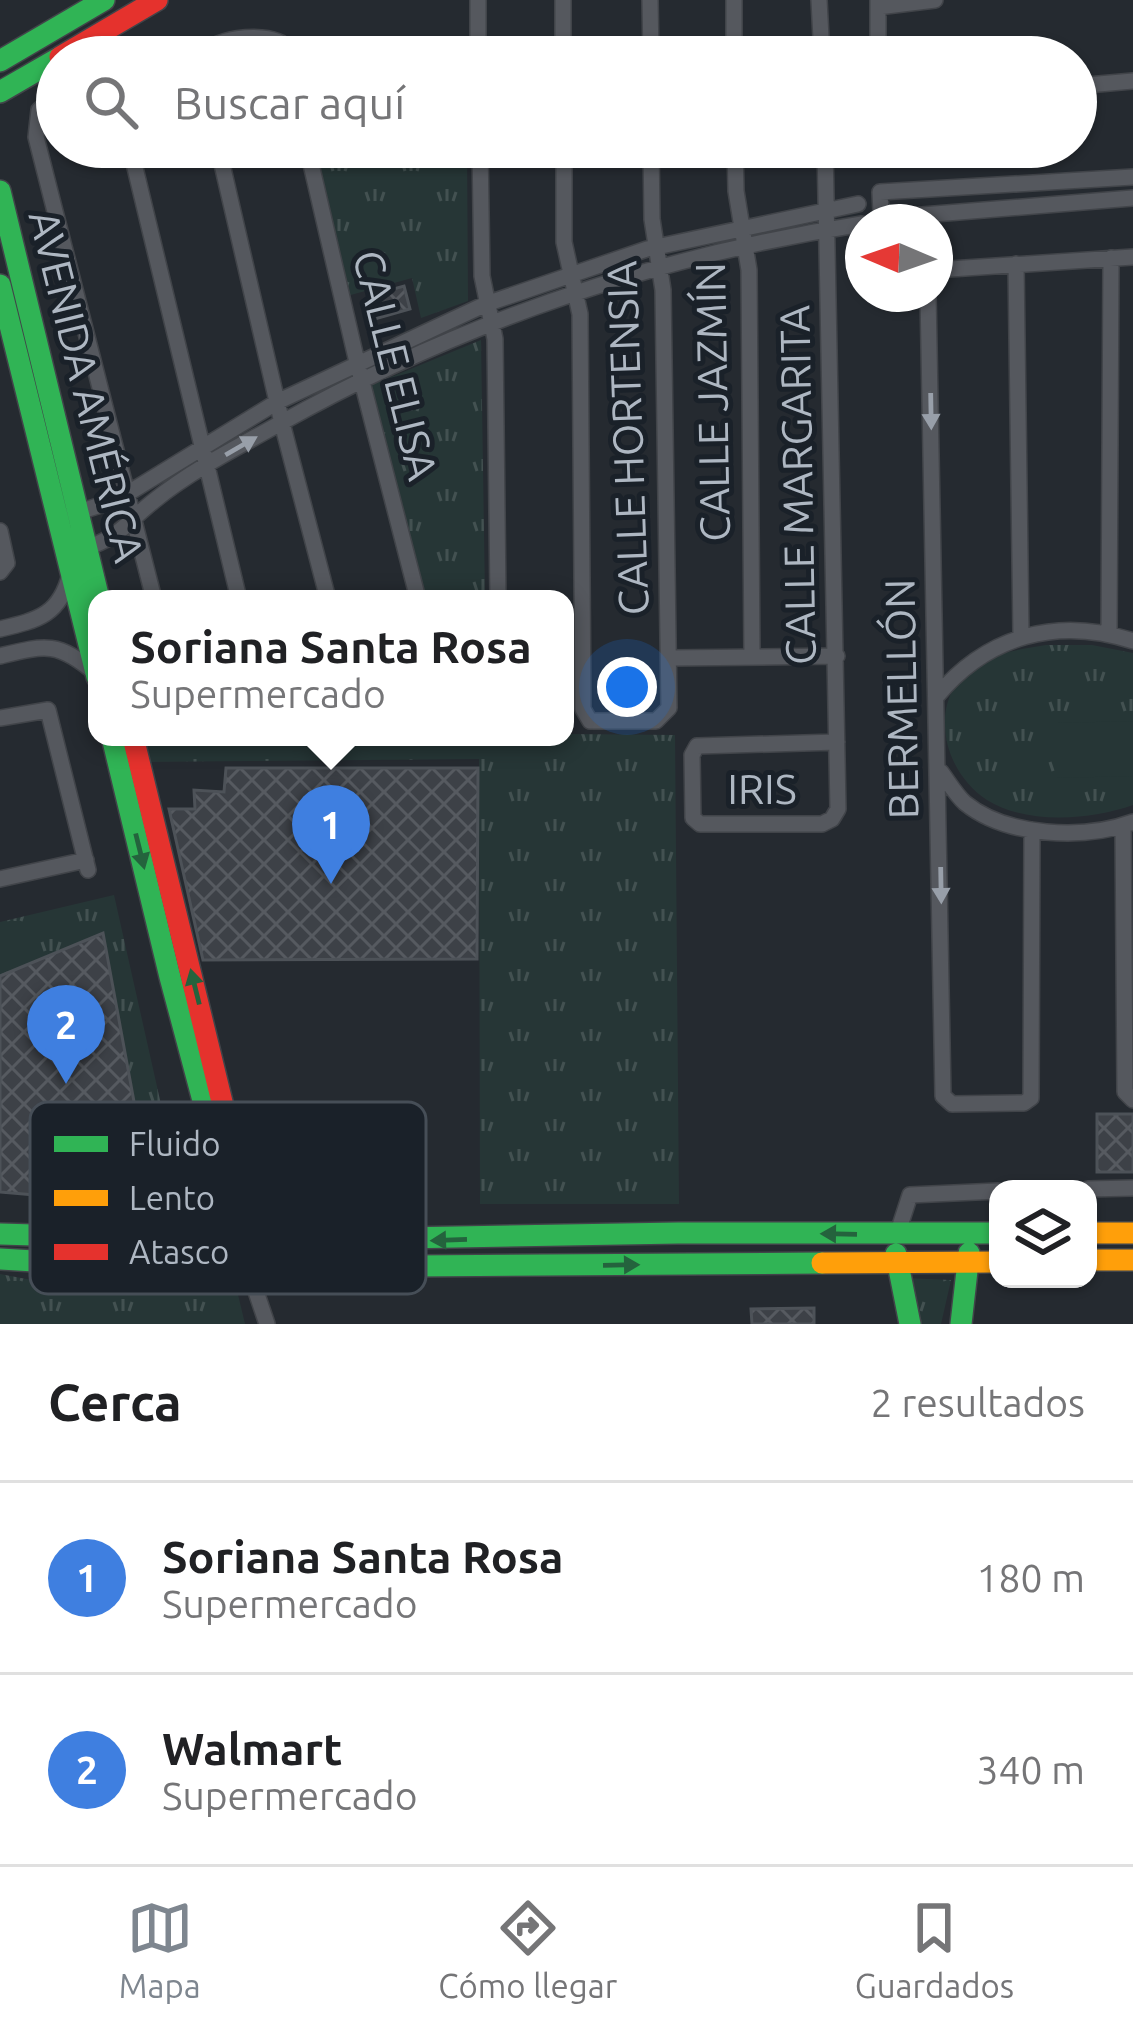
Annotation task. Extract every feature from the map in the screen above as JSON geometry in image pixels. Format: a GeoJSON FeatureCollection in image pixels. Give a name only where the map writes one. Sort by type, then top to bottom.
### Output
{"type":"FeatureCollection","features":[{"type":"Feature","properties":{"kind":"main road"},"geometry":{"type":"LineString","coordinates":[[43,36],[104,0]]}},
{"type":"Feature","properties":{"kind":"main road"},"geometry":{"type":"LineString","coordinates":[[96,36],[157,0]]}},
{"type":"Feature","properties":{"kind":"main road"},"geometry":{"type":"LineString","coordinates":[[0,61],[36,40]]}},
{"type":"Feature","properties":{"kind":"main road"},"geometry":{"type":"LineString","coordinates":[[0,92],[36,71]]}},
{"type":"Feature","properties":{"kind":"main road","name":"AVENIDA AMÉRICA"},"geometry":{"type":"LineString","coordinates":[[0,191],[88,629]]}},
{"type":"Feature","properties":{"kind":"main road","name":"AVENIDA AMÉRICA"},"geometry":{"type":"LineString","coordinates":[[0,285],[68,515]]}},
{"type":"Feature","properties":{"kind":"main road","name":"AVENIDA AMÉRICA"},"geometry":{"type":"LineString","coordinates":[[74,558],[94,590]]}},
{"type":"Feature","properties":{"kind":"main road"},"geometry":{"type":"LineString","coordinates":[[117,746],[129,765],[213,1102]]}},
{"type":"Feature","properties":{"kind":"main road"},"geometry":{"type":"LineString","coordinates":[[129,765],[132,746]]}},
{"type":"Feature","properties":{"kind":"main road"},"geometry":{"type":"LineString","coordinates":[[426,1241],[706,1233],[989,1233]]}},
{"type":"Feature","properties":{"kind":"main road"},"geometry":{"type":"LineString","coordinates":[[1097,1233],[1133,1233]]}},
{"type":"Feature","properties":{"kind":"main road"},"geometry":{"type":"LineString","coordinates":[[0,1234],[30,1236]]}},
{"type":"Feature","properties":{"kind":"main road"},"geometry":{"type":"LineString","coordinates":[[961,1324],[969,1262],[967,1234]]}},
{"type":"Feature","properties":{"kind":"main road"},"geometry":{"type":"LineString","coordinates":[[897,1235],[896,1263],[910,1324]]}},
{"type":"Feature","properties":{"kind":"main road"},"geometry":{"type":"LineString","coordinates":[[0,1258],[30,1261]]}},
{"type":"Feature","properties":{"kind":"main road"},"geometry":{"type":"LineString","coordinates":[[1097,1260],[1133,1260]]}},
{"type":"Feature","properties":{"kind":"main road"},"geometry":{"type":"LineString","coordinates":[[426,1269],[989,1262]]}},
{"type":"Feature","properties":{"kind":"street"},"geometry":{"type":"LineString","coordinates":[[478,0],[478,36]]}},
{"type":"Feature","properties":{"kind":"street"},"geometry":{"type":"LineString","coordinates":[[563,0],[563,36]]}},
{"type":"Feature","properties":{"kind":"street"},"geometry":{"type":"LineString","coordinates":[[650,0],[651,36]]}},
{"type":"Feature","properties":{"kind":"street"},"geometry":{"type":"LineString","coordinates":[[734,0],[734,36]]}},
{"type":"Feature","properties":{"kind":"street"},"geometry":{"type":"LineString","coordinates":[[820,0],[821,36]]}},
{"type":"Feature","properties":{"kind":"street"},"geometry":{"type":"LineString","coordinates":[[878,36],[878,4],[935,0]]}},
{"type":"Feature","properties":{"kind":"street"},"geometry":{"type":"LineString","coordinates":[[1097,84],[1133,81]]}},
{"type":"Feature","properties":{"kind":"street"},"geometry":{"type":"LineString","coordinates":[[45,168],[152,590]]}},
{"type":"Feature","properties":{"kind":"street"},"geometry":{"type":"LineString","coordinates":[[135,168],[237,590]]}},
{"type":"Feature","properties":{"kind":"street"},"geometry":{"type":"LineString","coordinates":[[223,168],[326,590]]}},
{"type":"Feature","properties":{"kind":"street","name":"CALLE ELISA"},"geometry":{"type":"LineString","coordinates":[[312,168],[416,590]]}},
{"type":"Feature","properties":{"kind":"street"},"geometry":{"type":"LineString","coordinates":[[480,168],[482,276],[492,322],[498,590]]}},
{"type":"Feature","properties":{"kind":"street"},"geometry":{"type":"LineString","coordinates":[[564,168],[564,242],[576,293]]}},
{"type":"Feature","properties":{"kind":"street","name":"CALLE HORTENSIA"},"geometry":{"type":"LineString","coordinates":[[576,293],[580,314],[583,709],[590,721],[656,721],[670,709],[671,658],[661,265],[652,168]]}},
{"type":"Feature","properties":{"kind":"street","name":"CALLE JAZMÍN"},"geometry":{"type":"LineString","coordinates":[[735,168],[747,247],[752,656]]}},
{"type":"Feature","properties":{"kind":"street","name":"CALLE MARGARITA"},"geometry":{"type":"LineString","coordinates":[[826,168],[837,656],[838,809],[832,819]]}},
{"type":"Feature","properties":{"kind":"street"},"geometry":{"type":"LineString","coordinates":[[1133,177],[880,192],[882,216],[1133,198]]}},
{"type":"Feature","properties":{"kind":"street"},"geometry":{"type":"LineString","coordinates":[[68,515],[127,494],[277,402],[486,304],[656,248],[845,207]]}},
{"type":"Feature","properties":{"kind":"street"},"geometry":{"type":"LineString","coordinates":[[0,629],[42,619],[60,603],[74,558],[113,539],[153,501],[282,423],[363,381],[492,322],[661,265],[845,227]]}},
{"type":"Feature","properties":{"kind":"street"},"geometry":{"type":"LineString","coordinates":[[953,269],[1133,257]]}},
{"type":"Feature","properties":{"kind":"street"},"geometry":{"type":"LineString","coordinates":[[1109,634],[1111,258]]}},
{"type":"Feature","properties":{"kind":"street"},"geometry":{"type":"LineString","coordinates":[[1016,264],[1021,635]]}},
{"type":"Feature","properties":{"kind":"street","name":"BERMELLÓN"},"geometry":{"type":"LineString","coordinates":[[928,312],[946,1101],[1024,1103],[1033,1091],[1032,830]]}},
{"type":"Feature","properties":{"kind":"street"},"geometry":{"type":"LineString","coordinates":[[0,531],[3,569]]}},
{"type":"Feature","properties":{"kind":"street"},"geometry":{"type":"LineString","coordinates":[[42,619],[46,644]]}},
{"type":"Feature","properties":{"kind":"street"},"geometry":{"type":"LineString","coordinates":[[937,696],[959,670],[1021,635],[1109,634],[1133,641]]}},
{"type":"Feature","properties":{"kind":"street"},"geometry":{"type":"LineString","coordinates":[[0,656],[46,644],[88,667]]}},
{"type":"Feature","properties":{"kind":"street"},"geometry":{"type":"LineString","coordinates":[[671,658],[837,656]]}},
{"type":"Feature","properties":{"kind":"street"},"geometry":{"type":"LineString","coordinates":[[0,718],[48,710],[87,865],[2,873]]}},
{"type":"Feature","properties":{"kind":"street","name":"IRIS"},"geometry":{"type":"LineString","coordinates":[[832,819],[822,824],[700,824],[693,818],[694,749],[703,744],[837,742]]}},
{"type":"Feature","properties":{"kind":"street"},"geometry":{"type":"LineString","coordinates":[[940,770],[961,800],[976,810],[1032,830],[1128,824],[1124,1092],[1131,1099]]}},
{"type":"Feature","properties":{"kind":"street"},"geometry":{"type":"LineString","coordinates":[[1097,1189],[1133,1188]]}},
{"type":"Feature","properties":{"kind":"street"},"geometry":{"type":"LineString","coordinates":[[897,1235],[910,1195],[989,1191]]}},
{"type":"Feature","properties":{"kind":"street"},"geometry":{"type":"LineString","coordinates":[[259,1294],[267,1324]]}},
{"type":"Feature","properties":{"kind":"green space"},"geometry":{"type":"Polygon","coordinates":[[[319,168],[467,168],[468,301],[421,318],[412,278],[347,296],[319,168]]]}},
{"type":"Feature","properties":{"kind":"green space"},"geometry":{"type":"Polygon","coordinates":[[[481,340],[485,590],[423,590],[367,387],[481,340]]]}},
{"type":"Feature","properties":{"kind":"green space"},"geometry":{"type":"Polygon","coordinates":[[[1046,645],[1092,645],[1133,653],[1133,805],[1079,817],[1040,817],[987,800],[958,769],[949,750],[946,710],[964,674],[982,661],[1046,645]]]}},
{"type":"Feature","properties":{"kind":"green space"},"geometry":{"type":"Polygon","coordinates":[[[1133,721],[1133,776],[1057,778],[1057,723],[1133,721]]]}},
{"type":"Feature","properties":{"kind":"green space"},"geometry":{"type":"Polygon","coordinates":[[[574,734],[675,735],[679,1204],[480,1204],[479,759],[146,762],[142,746],[574,746],[574,734]]]}},
{"type":"Feature","properties":{"kind":"green space"},"geometry":{"type":"Polygon","coordinates":[[[114,895],[160,1102],[30,1102],[30,1191],[0,1190],[0,922],[114,895]]]}},
{"type":"Feature","properties":{"kind":"green space"},"geometry":{"type":"Polygon","coordinates":[[[0,1274],[30,1280],[30,1294],[238,1294],[245,1324],[0,1324],[0,1274]]]}},
{"type":"Feature","properties":{"kind":"green space"},"geometry":{"type":"Polygon","coordinates":[[[904,1278],[951,1280],[941,1324],[916,1324],[904,1278]]]}},
{"type":"Feature","properties":{"kind":"building"},"geometry":{"type":"Polygon","coordinates":[[[404,286],[410,309],[375,319],[368,296],[404,286]]]}},
{"type":"Feature","properties":{"kind":"building"},"geometry":{"type":"Polygon","coordinates":[[[226,768],[478,768],[477,959],[203,960],[169,809],[195,809],[194,790],[224,792],[226,768]]]}},
{"type":"Feature","properties":{"kind":"building"},"geometry":{"type":"Polygon","coordinates":[[[103,933],[134,1102],[30,1102],[30,1195],[0,1192],[0,976],[103,933]]]}},
{"type":"Feature","properties":{"kind":"building"},"geometry":{"type":"Polygon","coordinates":[[[1097,1114],[1133,1114],[1133,1172],[1097,1172],[1097,1114]]]}},
{"type":"Feature","properties":{"kind":"building"},"geometry":{"type":"Polygon","coordinates":[[[814,1308],[814,1324],[752,1324],[751,1309],[814,1308]]]}},
{"type":"Feature","properties":{"kind":"traffic: fast"},"geometry":{"type":"LineString","coordinates":[[43,36],[104,0]]}},
{"type":"Feature","properties":{"kind":"traffic: fast"},"geometry":{"type":"LineString","coordinates":[[0,61],[36,40]]}},
{"type":"Feature","properties":{"kind":"traffic: fast"},"geometry":{"type":"LineString","coordinates":[[0,92],[36,71]]}},
{"type":"Feature","properties":{"kind":"traffic: fast"},"geometry":{"type":"LineString","coordinates":[[0,191],[97,590]]}},
{"type":"Feature","properties":{"kind":"traffic: fast"},"geometry":{"type":"LineString","coordinates":[[0,285],[88,641]]}},
{"type":"Feature","properties":{"kind":"traffic: fast"},"geometry":{"type":"LineString","coordinates":[[114,746],[203,1102]]}},
{"type":"Feature","properties":{"kind":"traffic: fast"},"geometry":{"type":"LineString","coordinates":[[426,1238],[989,1233]]}},
{"type":"Feature","properties":{"kind":"traffic: fast"},"geometry":{"type":"LineString","coordinates":[[0,1234],[30,1235]]}},
{"type":"Feature","properties":{"kind":"traffic: fast"},"geometry":{"type":"LineString","coordinates":[[961,1324],[969,1253]]}},
{"type":"Feature","properties":{"kind":"traffic: fast"},"geometry":{"type":"LineString","coordinates":[[896,1254],[910,1324]]}},
{"type":"Feature","properties":{"kind":"traffic: fast"},"geometry":{"type":"LineString","coordinates":[[0,1259],[30,1261]]}},
{"type":"Feature","properties":{"kind":"traffic: fast"},"geometry":{"type":"LineString","coordinates":[[426,1266],[822,1263]]}},
{"type":"Feature","properties":{"kind":"traffic: slow"},"geometry":{"type":"LineString","coordinates":[[1097,1233],[1133,1233]]}},
{"type":"Feature","properties":{"kind":"traffic: slow"},"geometry":{"type":"LineString","coordinates":[[1097,1260],[1133,1260]]}},
{"type":"Feature","properties":{"kind":"traffic: slow"},"geometry":{"type":"LineString","coordinates":[[822,1263],[989,1262]]}},
{"type":"Feature","properties":{"kind":"traffic: jam"},"geometry":{"type":"LineString","coordinates":[[96,36],[157,0]]}},
{"type":"Feature","properties":{"kind":"traffic: jam"},"geometry":{"type":"LineString","coordinates":[[135,746],[222,1102]]}},
{"type":"Feature","properties":{"kind":"place","name":"Soriana Santa Rosa"},"geometry":{"type":"Point","coordinates":[331,884]}},
{"type":"Feature","properties":{"kind":"place","name":"Walmart"},"geometry":{"type":"Point","coordinates":[66,1084]}}]}
